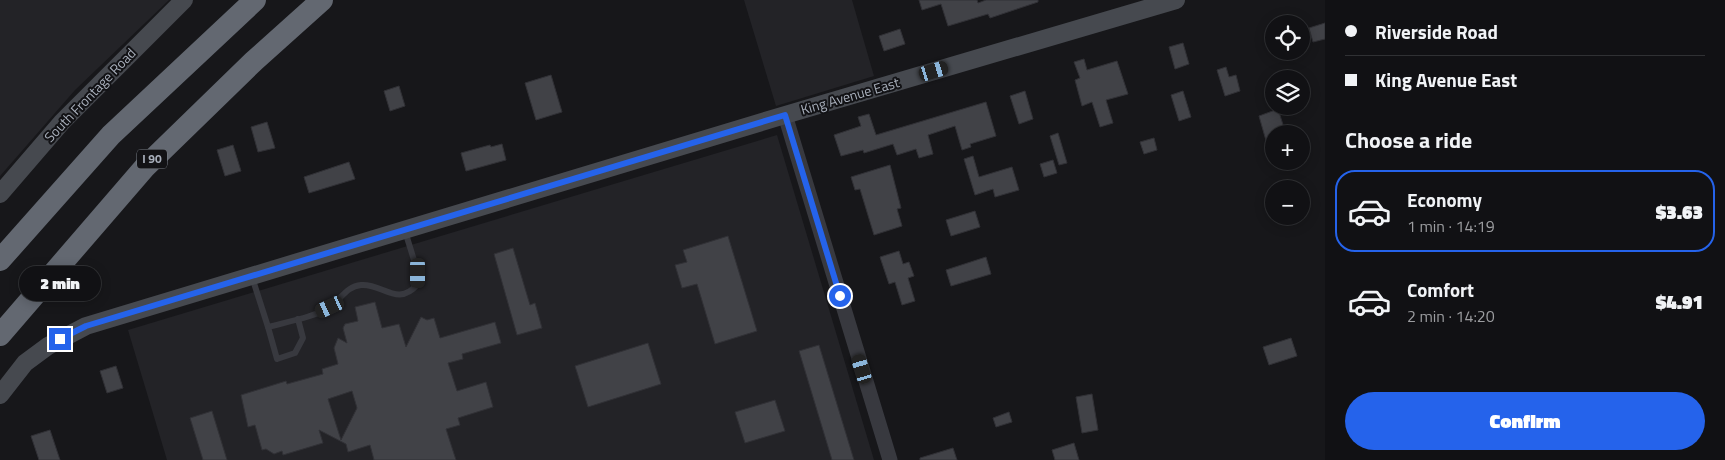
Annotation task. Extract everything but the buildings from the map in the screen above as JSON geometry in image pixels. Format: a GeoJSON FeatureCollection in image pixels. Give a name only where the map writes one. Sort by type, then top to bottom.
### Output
{"type":"FeatureCollection","features":[{"type":"Feature","properties":{"kind":"highway"},"geometry":{"type":"LineString","coordinates":[[0,260],[111,135],[255,0]]}},
{"type":"Feature","properties":{"kind":"highway","name":"I 90"},"geometry":{"type":"LineString","coordinates":[[0,335],[145,167],[254,61],[322,0]]}},
{"type":"Feature","properties":{"kind":"main road","name":"South Frontage Road"},"geometry":{"type":"LineString","coordinates":[[0,194],[62,122],[184,0]]}},
{"type":"Feature","properties":{"kind":"main road","name":"King Avenue East"},"geometry":{"type":"LineString","coordinates":[[0,395],[25,363],[48,346],[86,326],[785,115],[1176,0]]}},
{"type":"Feature","properties":{"kind":"street"},"geometry":{"type":"LineString","coordinates":[[785,115],[890,460]]}},
{"type":"Feature","properties":{"kind":"lane"},"geometry":{"type":"LineString","coordinates":[[268,328],[330,307],[345,291],[361,285],[372,286],[393,295],[412,291],[418,284],[418,273],[404,230]]}},
{"type":"Feature","properties":{"kind":"lane"},"geometry":{"type":"LineString","coordinates":[[252,276],[277,359],[295,353],[303,338],[298,319]]}},
{"type":"Feature","properties":{"kind":"shaded area"},"geometry":{"type":"Polygon","coordinates":[[[0,0],[169,0],[75,90],[0,176],[0,0]]]}},
{"type":"Feature","properties":{"kind":"shaded area"},"geometry":{"type":"Polygon","coordinates":[[[744,0],[852,0],[874,76],[776,106],[744,0]]]}},
{"type":"Feature","properties":{"kind":"shaded area"},"geometry":{"type":"Polygon","coordinates":[[[777,135],[874,460],[167,460],[128,330],[777,135]]]}},
{"type":"Feature","properties":{"kind":"route"},"geometry":{"type":"LineString","coordinates":[[60,339],[86,326],[785,115],[840,296]]}}]}
